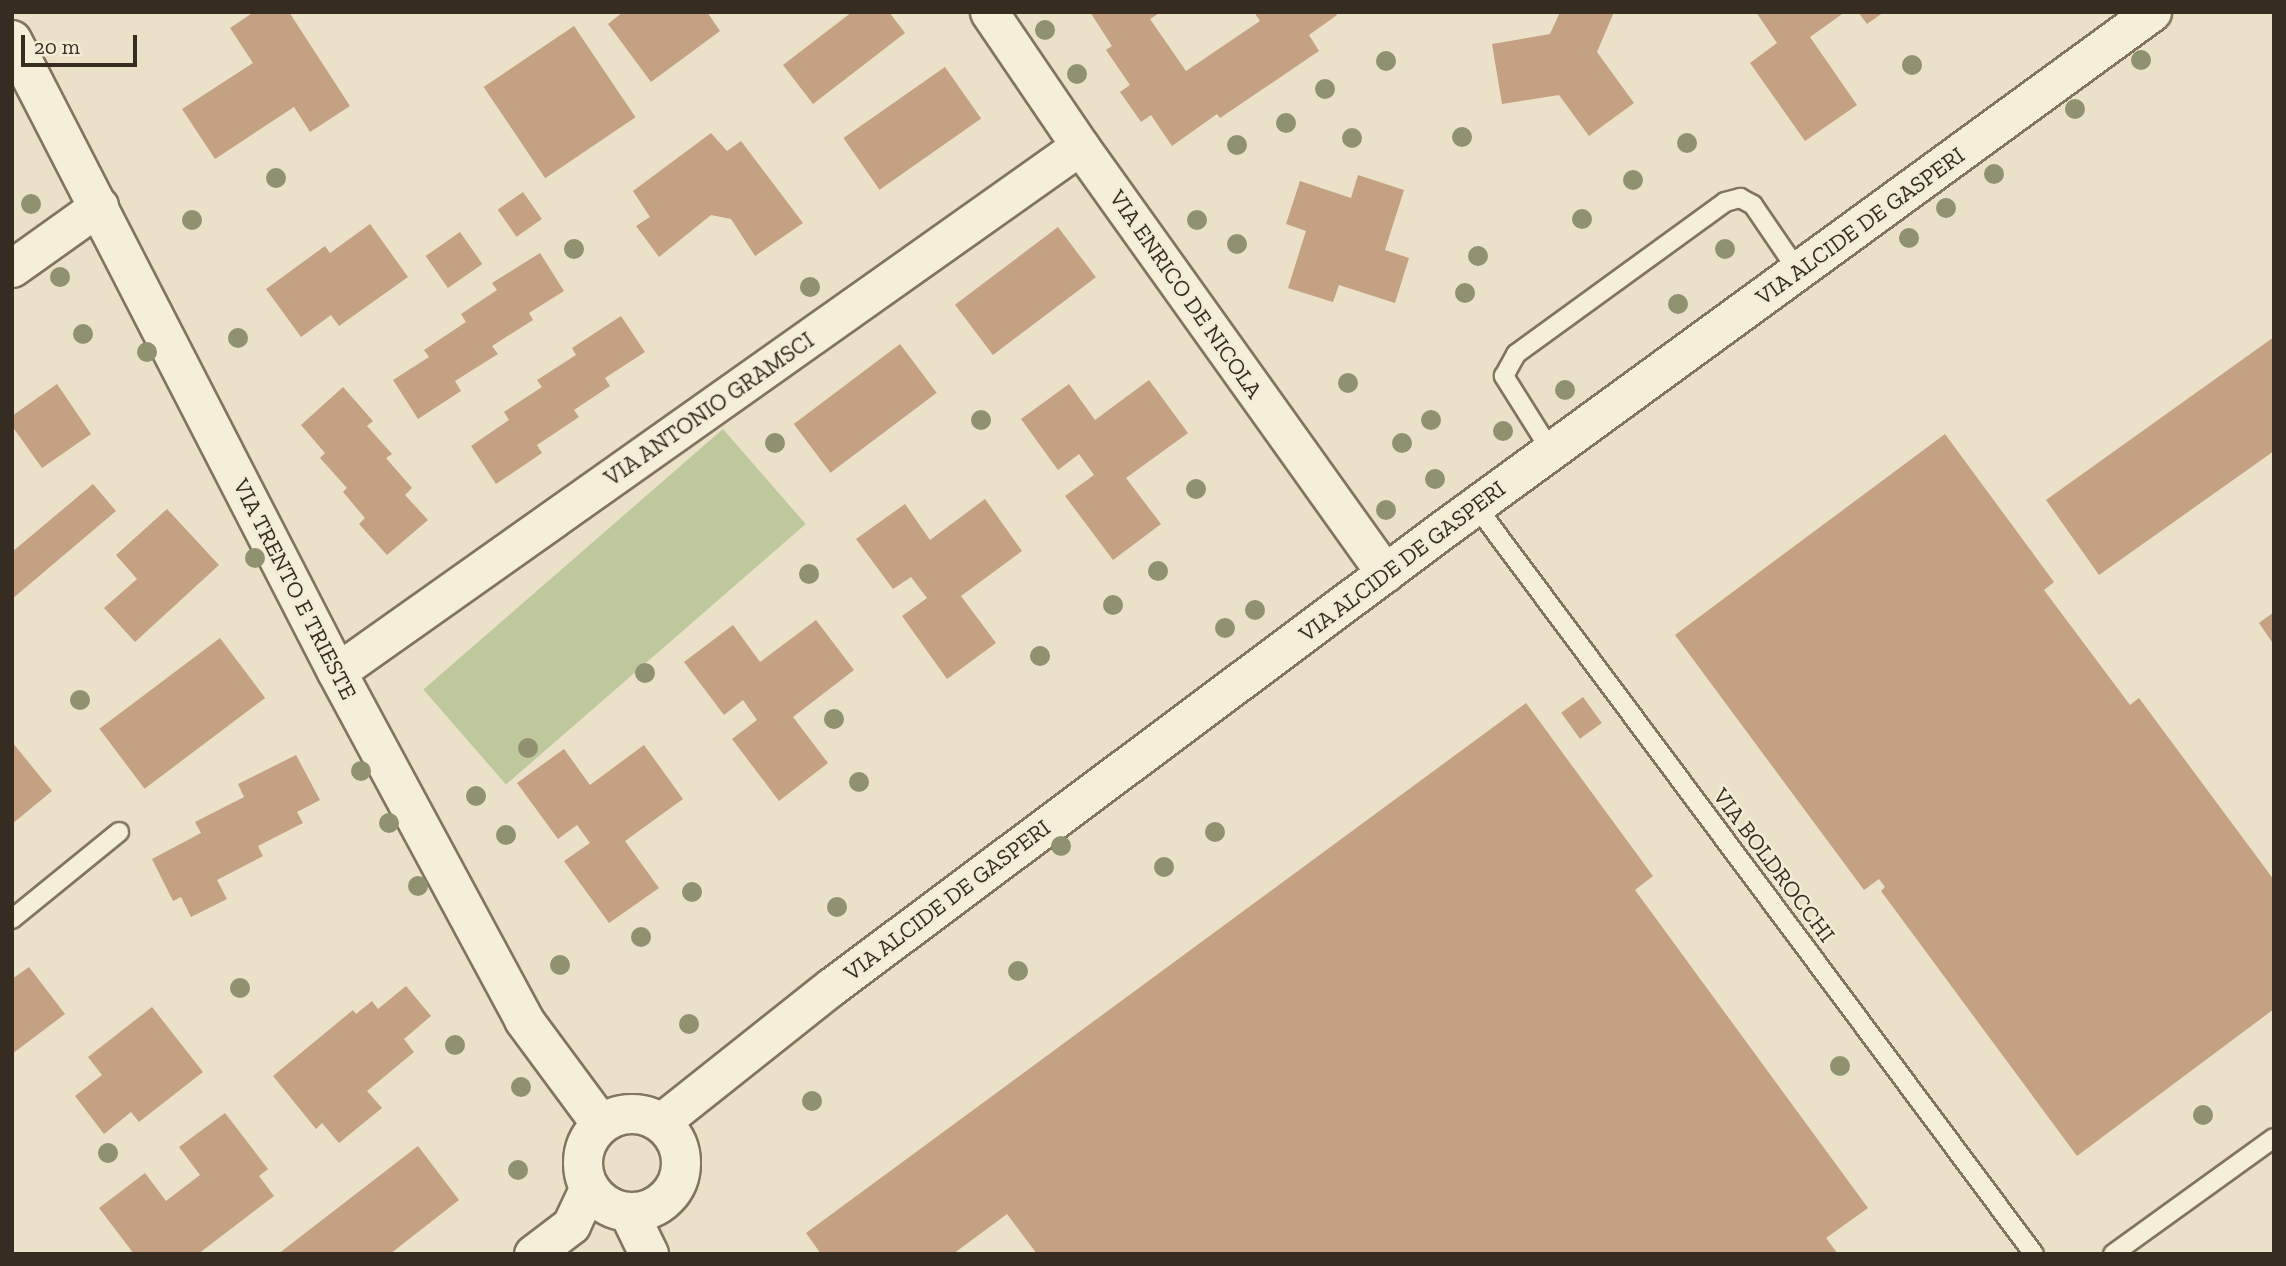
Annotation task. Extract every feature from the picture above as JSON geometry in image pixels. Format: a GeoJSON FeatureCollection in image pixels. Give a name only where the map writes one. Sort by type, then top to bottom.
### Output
{"type":"FeatureCollection","features":[{"type":"Feature","properties":{"kind":"street","name":"VIA ENRICO DE NICOLA"},"geometry":{"type":"LineString","coordinates":[[989,12],[1080,146],[1385,573]]}},
{"type":"Feature","properties":{"kind":"street","name":"VIA ALCIDE DE GASPERI"},"geometry":{"type":"LineString","coordinates":[[661,1122],[831,987],[1385,573],[2152,12]]}},
{"type":"Feature","properties":{"kind":"street","name":"VIA TRENTO E TRIESTE"},"geometry":{"type":"LineString","coordinates":[[12,40],[337,672],[524,1020],[601,1124]]}},
{"type":"Feature","properties":{"kind":"street","name":"VIA ANTONIO GRAMSCI"},"geometry":{"type":"LineString","coordinates":[[337,672],[1080,146]]}},
{"type":"Feature","properties":{"kind":"street"},"geometry":{"type":"LineString","coordinates":[[12,268],[99,206]]}},
{"type":"Feature","properties":{"kind":"street"},"geometry":{"type":"LineString","coordinates":[[631,1113],[647,1115],[661,1122],[673,1133],[680,1147],[682,1163],[679,1179],[661,1204],[646,1211],[629,1213],[613,1209],[589,1187],[582,1160],[585,1146],[601,1124],[615,1116],[631,1113]]}},
{"type":"Feature","properties":{"kind":"street"},"geometry":{"type":"LineString","coordinates":[[533,1254],[571,1225],[589,1187]]}},
{"type":"Feature","properties":{"kind":"street"},"geometry":{"type":"LineString","coordinates":[[629,1213],[649,1254]]}},
{"type":"Feature","properties":{"kind":"lane"},"geometry":{"type":"LineString","coordinates":[[1551,451],[1504,376],[1517,354],[1538,338],[1726,202],[1740,198],[1753,205],[1798,271]]}},
{"type":"Feature","properties":{"kind":"lane","name":"VIA BOLDROCCHI"},"geometry":{"type":"LineString","coordinates":[[1476,506],[2034,1254]]}},
{"type":"Feature","properties":{"kind":"lane"},"geometry":{"type":"LineString","coordinates":[[12,919],[119,832]]}},
{"type":"Feature","properties":{"kind":"lane"},"geometry":{"type":"LineString","coordinates":[[2113,1254],[2274,1138]]}},
{"type":"Feature","properties":{"kind":"green space"},"geometry":{"type":"Polygon","coordinates":[[[723,429],[806,524],[506,785],[423,689],[723,429]]]}},
{"type":"Feature","properties":{"kind":"building"},"geometry":{"type":"Polygon","coordinates":[[[254,12],[289,12],[350,106],[310,132],[294,107],[215,159],[182,109],[253,63],[230,28],[254,12]]]}},
{"type":"Feature","properties":{"kind":"building"},"geometry":{"type":"Polygon","coordinates":[[[623,12],[707,12],[720,31],[651,82],[608,24],[623,12]]]}},
{"type":"Feature","properties":{"kind":"building"},"geometry":{"type":"Polygon","coordinates":[[[852,12],[889,12],[905,33],[813,104],[783,65],[852,12]]]}},
{"type":"Feature","properties":{"kind":"building"},"geometry":{"type":"Polygon","coordinates":[[[1090,12],[1161,12],[1150,19],[1186,71],[1260,21],[1254,12],[1335,12],[1337,15],[1309,35],[1319,51],[1220,118],[1217,114],[1172,146],[1151,115],[1141,122],[1120,92],[1130,85],[1106,50],[1112,46],[1090,12]]]}},
{"type":"Feature","properties":{"kind":"building"},"geometry":{"type":"Polygon","coordinates":[[[1560,12],[1614,12],[1597,52],[1634,103],[1589,136],[1559,95],[1502,104],[1492,44],[1550,34],[1560,12]]]}},
{"type":"Feature","properties":{"kind":"building"},"geometry":{"type":"Polygon","coordinates":[[[1756,12],[1845,12],[1810,37],[1857,105],[1805,141],[1750,63],[1777,43],[1756,12]]]}},
{"type":"Feature","properties":{"kind":"building"},"geometry":{"type":"Polygon","coordinates":[[[1858,12],[1884,12],[1867,24],[1858,12]]]}},
{"type":"Feature","properties":{"kind":"building"},"geometry":{"type":"Polygon","coordinates":[[[574,26],[636,117],[545,178],[484,87],[574,26]]]}},
{"type":"Feature","properties":{"kind":"building"},"geometry":{"type":"Polygon","coordinates":[[[945,67],[981,119],[880,190],[843,138],[945,67]]]}},
{"type":"Feature","properties":{"kind":"building"},"geometry":{"type":"Polygon","coordinates":[[[711,133],[727,151],[741,141],[803,223],[755,256],[731,219],[711,215],[659,257],[636,226],[650,217],[633,191],[711,133]]]}},
{"type":"Feature","properties":{"kind":"building"},"geometry":{"type":"Polygon","coordinates":[[[1358,175],[1404,190],[1385,250],[1409,258],[1395,303],[1339,285],[1333,302],[1288,288],[1306,231],[1286,224],[1300,181],[1351,198],[1358,175]]]}},
{"type":"Feature","properties":{"kind":"building"},"geometry":{"type":"Polygon","coordinates":[[[523,192],[542,219],[517,237],[498,210],[523,192]]]}},
{"type":"Feature","properties":{"kind":"building"},"geometry":{"type":"Polygon","coordinates":[[[370,224],[408,277],[339,326],[331,315],[301,337],[266,289],[325,246],[330,253],[370,224]]]}},
{"type":"Feature","properties":{"kind":"building"},"geometry":{"type":"Polygon","coordinates":[[[1058,227],[1096,277],[993,355],[955,305],[1058,227]]]}},
{"type":"Feature","properties":{"kind":"building"},"geometry":{"type":"Polygon","coordinates":[[[460,232],[482,264],[448,288],[426,256],[460,232]]]}},
{"type":"Feature","properties":{"kind":"building"},"geometry":{"type":"Polygon","coordinates":[[[540,253],[564,291],[529,313],[533,320],[492,346],[498,354],[455,381],[461,391],[418,419],[393,380],[429,357],[424,350],[466,322],[461,314],[497,290],[492,283],[540,253]]]}},
{"type":"Feature","properties":{"kind":"building"},"geometry":{"type":"Polygon","coordinates":[[[621,316],[645,352],[605,378],[610,386],[574,410],[579,417],[537,445],[542,453],[496,484],[471,446],[509,420],[504,412],[542,387],[537,380],[576,355],[572,348],[621,316]]]}},
{"type":"Feature","properties":{"kind":"building"},"geometry":{"type":"Polygon","coordinates":[[[2274,337],[2274,451],[2099,575],[2046,500],[2274,337]]]}},
{"type":"Feature","properties":{"kind":"building"},"geometry":{"type":"Polygon","coordinates":[[[900,344],[937,393],[830,473],[794,424],[900,344]]]}},
{"type":"Feature","properties":{"kind":"building"},"geometry":{"type":"Polygon","coordinates":[[[1149,380],[1188,433],[1126,478],[1161,524],[1113,560],[1065,496],[1094,475],[1079,454],[1058,470],[1021,419],[1069,384],[1095,420],[1149,380]]]}},
{"type":"Feature","properties":{"kind":"building"},"geometry":{"type":"Polygon","coordinates":[[[57,384],[91,434],[42,468],[12,426],[12,416],[57,384]]]}},
{"type":"Feature","properties":{"kind":"building"},"geometry":{"type":"Polygon","coordinates":[[[343,387],[373,421],[367,426],[392,454],[386,458],[412,488],[405,495],[428,520],[387,555],[359,524],[365,518],[343,492],[347,488],[320,458],[325,453],[301,425],[343,387]]]}},
{"type":"Feature","properties":{"kind":"building"},"geometry":{"type":"Polygon","coordinates":[[[1945,434],[2054,582],[2044,590],[2130,705],[2139,698],[2274,880],[2274,1009],[2077,1156],[1881,891],[1885,887],[1879,879],[1864,890],[1675,635],[1945,434]]]}},
{"type":"Feature","properties":{"kind":"building"},"geometry":{"type":"Polygon","coordinates":[[[93,484],[116,511],[12,599],[12,552],[93,484]]]}},
{"type":"Feature","properties":{"kind":"building"},"geometry":{"type":"Polygon","coordinates":[[[985,499],[1022,551],[961,596],[996,643],[947,679],[902,616],[927,598],[911,577],[893,589],[856,539],[905,504],[930,540],[985,499]]]}},
{"type":"Feature","properties":{"kind":"building"},"geometry":{"type":"Polygon","coordinates":[[[167,509],[219,565],[135,642],[104,608],[137,579],[116,555],[167,509]]]}},
{"type":"Feature","properties":{"kind":"building"},"geometry":{"type":"Polygon","coordinates":[[[2274,612],[2274,645],[2259,623],[2274,612]]]}},
{"type":"Feature","properties":{"kind":"building"},"geometry":{"type":"Polygon","coordinates":[[[816,620],[854,670],[793,717],[828,763],[779,801],[732,739],[757,720],[743,700],[724,715],[684,662],[733,625],[760,662],[816,620]]]}},
{"type":"Feature","properties":{"kind":"building"},"geometry":{"type":"Polygon","coordinates":[[[220,638],[265,698],[145,789],[99,729],[220,638]]]}},
{"type":"Feature","properties":{"kind":"building"},"geometry":{"type":"Polygon","coordinates":[[[1583,697],[1602,723],[1580,739],[1561,713],[1583,697]]]}},
{"type":"Feature","properties":{"kind":"building"},"geometry":{"type":"Polygon","coordinates":[[[1526,703],[1653,876],[1635,890],[1868,1208],[1826,1238],[1838,1254],[1037,1254],[1007,1214],[953,1254],[821,1254],[806,1233],[1526,703]]]}},
{"type":"Feature","properties":{"kind":"building"},"geometry":{"type":"Polygon","coordinates":[[[12,742],[52,791],[12,824],[12,742]]]}},
{"type":"Feature","properties":{"kind":"building"},"geometry":{"type":"Polygon","coordinates":[[[644,745],[683,799],[625,841],[659,888],[609,923],[564,861],[590,843],[577,825],[558,839],[517,783],[564,749],[590,785],[644,745]]]}},
{"type":"Feature","properties":{"kind":"building"},"geometry":{"type":"Polygon","coordinates":[[[296,755],[320,800],[297,812],[303,823],[258,846],[263,856],[217,880],[227,899],[191,917],[181,897],[173,901],[152,859],[201,833],[195,822],[244,797],[238,784],[296,755]]]}},
{"type":"Feature","properties":{"kind":"building"},"geometry":{"type":"Polygon","coordinates":[[[29,967],[65,1014],[12,1054],[12,979],[29,967]]]}},
{"type":"Feature","properties":{"kind":"building"},"geometry":{"type":"Polygon","coordinates":[[[406,986],[431,1016],[404,1039],[414,1052],[367,1091],[382,1108],[339,1143],[322,1123],[316,1129],[273,1076],[353,1010],[356,1014],[372,1001],[378,1009],[406,986]]]}},
{"type":"Feature","properties":{"kind":"building"},"geometry":{"type":"Polygon","coordinates":[[[152,1007],[203,1072],[139,1122],[131,1112],[104,1134],[75,1096],[102,1075],[88,1057],[152,1007]]]}},
{"type":"Feature","properties":{"kind":"building"},"geometry":{"type":"Polygon","coordinates":[[[225,1113],[268,1169],[259,1176],[274,1196],[198,1254],[134,1254],[99,1208],[145,1173],[166,1201],[200,1175],[179,1147],[225,1113]]]}},
{"type":"Feature","properties":{"kind":"building"},"geometry":{"type":"Polygon","coordinates":[[[418,1146],[459,1200],[390,1254],[278,1254],[418,1146]]]}}]}
